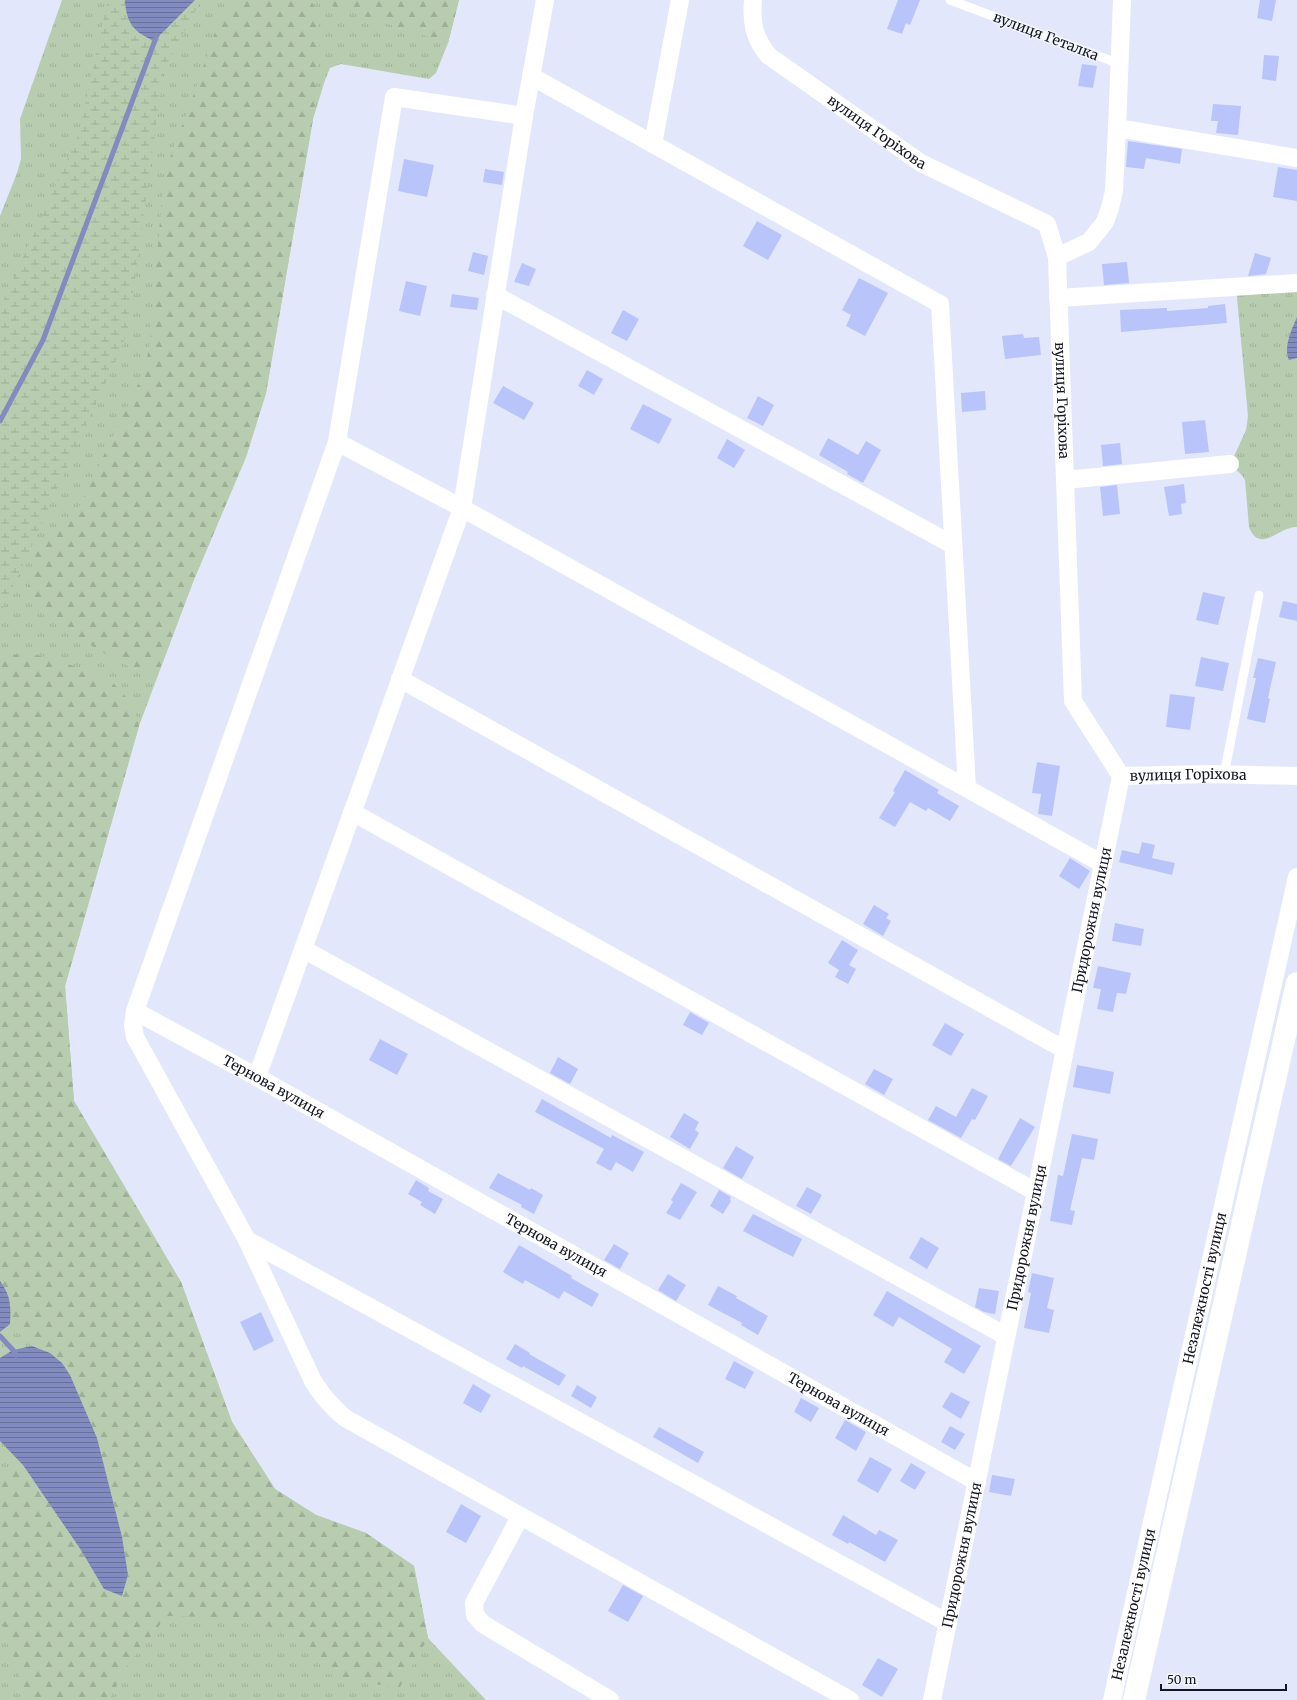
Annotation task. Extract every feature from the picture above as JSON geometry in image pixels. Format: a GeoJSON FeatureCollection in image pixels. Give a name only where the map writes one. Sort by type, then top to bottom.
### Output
{"type":"FeatureCollection","features":[{"type":"Feature","properties":{"kind":"main road"},"geometry":{"type":"LineString","coordinates":[[1134,1700],[1297,984]]}},
{"type":"Feature","properties":{"kind":"street"},"geometry":{"type":"LineString","coordinates":[[257,1077],[462,508],[524,116],[545,0]]}},
{"type":"Feature","properties":{"kind":"street"},"geometry":{"type":"LineString","coordinates":[[653,144],[680,0]]}},
{"type":"Feature","properties":{"kind":"street","name":"вулиця Горіхова"},"geometry":{"type":"LineString","coordinates":[[753,0],[752,25],[761,47],[769,56],[921,163],[1047,224],[1057,257],[1073,701],[1121,776],[1297,776]]}},
{"type":"Feature","properties":{"kind":"street"},"geometry":{"type":"LineString","coordinates":[[1057,257],[1089,242],[1105,222],[1110,208],[1114,192],[1118,128],[1122,0]]}},
{"type":"Feature","properties":{"kind":"street"},"geometry":{"type":"LineString","coordinates":[[531,76],[940,304],[967,788]]}},
{"type":"Feature","properties":{"kind":"street"},"geometry":{"type":"LineString","coordinates":[[524,116],[394,97],[337,442],[135,1011],[133,1025],[135,1037],[247,1240],[313,1381],[321,1395],[331,1406],[345,1418],[850,1700]]}},
{"type":"Feature","properties":{"kind":"street"},"geometry":{"type":"LineString","coordinates":[[1118,128],[1297,158]]}},
{"type":"Feature","properties":{"kind":"street"},"geometry":{"type":"LineString","coordinates":[[1058,298],[1297,283]]}},
{"type":"Feature","properties":{"kind":"street"},"geometry":{"type":"LineString","coordinates":[[495,295],[953,544]]}},
{"type":"Feature","properties":{"kind":"street"},"geometry":{"type":"LineString","coordinates":[[337,442],[462,508],[1103,864]]}},
{"type":"Feature","properties":{"kind":"street"},"geometry":{"type":"LineString","coordinates":[[1065,480],[1230,464]]}},
{"type":"Feature","properties":{"kind":"street"},"geometry":{"type":"LineString","coordinates":[[400,679],[1065,1050]]}},
{"type":"Feature","properties":{"kind":"street","name":"Придорожня вулиця"},"geometry":{"type":"LineString","coordinates":[[932,1700],[1121,776]]}},
{"type":"Feature","properties":{"kind":"street"},"geometry":{"type":"LineString","coordinates":[[352,812],[1036,1192]]}},
{"type":"Feature","properties":{"kind":"street","name":"Незалежності вулиця"},"geometry":{"type":"LineString","coordinates":[[1112,1700],[1297,877]]}},
{"type":"Feature","properties":{"kind":"street"},"geometry":{"type":"LineString","coordinates":[[303,949],[1006,1336]]}},
{"type":"Feature","properties":{"kind":"street","name":"Тернова вулиця"},"geometry":{"type":"LineString","coordinates":[[135,1011],[257,1077],[977,1482]]}},
{"type":"Feature","properties":{"kind":"street"},"geometry":{"type":"LineString","coordinates":[[247,1240],[948,1622]]}},
{"type":"Feature","properties":{"kind":"street"},"geometry":{"type":"LineString","coordinates":[[520,1517],[474,1603],[475,1615],[483,1624],[610,1700]]}},
{"type":"Feature","properties":{"kind":"lane","name":"вулиця Геталка"},"geometry":{"type":"LineString","coordinates":[[950,0],[1120,64]]}},
{"type":"Feature","properties":{"kind":"lane"},"geometry":{"type":"LineString","coordinates":[[1224,775],[1259,595]]}},
{"type":"Feature","properties":{"kind":"green space"},"geometry":{"type":"Polygon","coordinates":[[[62,0],[459,0],[448,43],[436,73],[429,79],[341,64],[330,68],[325,80],[313,119],[266,393],[246,457],[193,582],[139,726],[65,986],[74,1101],[181,1282],[232,1422],[275,1489],[316,1515],[366,1533],[414,1566],[428,1638],[486,1700],[0,1700],[0,216],[21,159],[20,119],[62,0]]]}},
{"type":"Feature","properties":{"kind":"green space"},"geometry":{"type":"Polygon","coordinates":[[[108,0],[201,0],[164,69],[128,329],[122,347],[0,615],[0,308],[78,136],[108,0]]]}},
{"type":"Feature","properties":{"kind":"green space"},"geometry":{"type":"Polygon","coordinates":[[[232,0],[308,0],[313,4],[318,22],[320,41],[313,119],[266,393],[246,457],[193,582],[160,669],[141,668],[128,666],[118,661],[50,620],[36,608],[28,592],[29,573],[37,552],[76,513],[141,378],[149,350],[164,174],[196,88],[219,20],[232,0]]]}},
{"type":"Feature","properties":{"kind":"green space"},"geometry":{"type":"Polygon","coordinates":[[[323,0],[459,0],[448,43],[332,6],[323,0]]]}},
{"type":"Feature","properties":{"kind":"green space"},"geometry":{"type":"Polygon","coordinates":[[[1297,283],[1297,527],[1290,528],[1264,539],[1259,539],[1253,535],[1249,527],[1245,480],[1241,474],[1230,465],[1246,430],[1248,416],[1236,287],[1297,283]]]}},
{"type":"Feature","properties":{"kind":"green space"},"geometry":{"type":"Polygon","coordinates":[[[31,654],[55,659],[110,680],[134,707],[139,726],[65,986],[74,1101],[181,1282],[232,1422],[275,1489],[316,1515],[366,1533],[414,1566],[428,1638],[399,1689],[329,1674],[297,1641],[253,1618],[167,1616],[129,1663],[109,1700],[20,1700],[20,1682],[10,1642],[0,1618],[0,1481],[23,1465],[81,1550],[104,1589],[128,1575],[122,1537],[97,1438],[70,1375],[62,1363],[50,1353],[32,1346],[10,1324],[10,1301],[4,1286],[0,1281],[0,660],[9,655],[31,654]]]}},
{"type":"Feature","properties":{"kind":"water"},"geometry":{"type":"Polygon","coordinates":[[[125,0],[195,0],[154,41],[141,34],[132,26],[127,15],[125,0]]]}},
{"type":"Feature","properties":{"kind":"water"},"geometry":{"type":"Polygon","coordinates":[[[1297,317],[1297,358],[1289,360],[1287,349],[1291,332],[1297,317]]]}},
{"type":"Feature","properties":{"kind":"water"},"geometry":{"type":"Polygon","coordinates":[[[0,1281],[4,1286],[10,1301],[10,1324],[0,1332],[0,1281]]]}},
{"type":"Feature","properties":{"kind":"water"},"geometry":{"type":"Polygon","coordinates":[[[32,1346],[50,1353],[62,1363],[70,1375],[97,1438],[122,1537],[128,1575],[122,1596],[104,1589],[81,1550],[23,1465],[0,1441],[0,1358],[13,1350],[32,1346]]]}},
{"type":"Feature","properties":{"kind":"building"},"geometry":{"type":"Polygon","coordinates":[[[898,0],[920,0],[910,25],[906,23],[902,34],[887,29],[898,0]]]}},
{"type":"Feature","properties":{"kind":"building"},"geometry":{"type":"Polygon","coordinates":[[[1260,0],[1276,0],[1272,21],[1257,18],[1260,0]]]}},
{"type":"Feature","properties":{"kind":"building"},"geometry":{"type":"Polygon","coordinates":[[[1264,55],[1279,56],[1276,81],[1262,79],[1264,55]]]}},
{"type":"Feature","properties":{"kind":"building"},"geometry":{"type":"Polygon","coordinates":[[[1082,64],[1097,66],[1093,88],[1078,86],[1082,64]]]}},
{"type":"Feature","properties":{"kind":"building"},"geometry":{"type":"Polygon","coordinates":[[[1213,104],[1241,106],[1238,135],[1216,133],[1218,121],[1211,121],[1213,104]]]}},
{"type":"Feature","properties":{"kind":"building"},"geometry":{"type":"Polygon","coordinates":[[[1128,141],[1182,149],[1180,164],[1146,158],[1144,169],[1126,167],[1128,141]]]}},
{"type":"Feature","properties":{"kind":"building"},"geometry":{"type":"Polygon","coordinates":[[[404,159],[434,165],[427,197],[398,191],[404,159]]]}},
{"type":"Feature","properties":{"kind":"building"},"geometry":{"type":"Polygon","coordinates":[[[1278,167],[1297,170],[1297,201],[1273,197],[1278,167]]]}},
{"type":"Feature","properties":{"kind":"building"},"geometry":{"type":"Polygon","coordinates":[[[485,169],[504,172],[502,185],[483,182],[485,169]]]}},
{"type":"Feature","properties":{"kind":"building"},"geometry":{"type":"Polygon","coordinates":[[[757,221],[782,235],[768,260],[743,246],[757,221]]]}},
{"type":"Feature","properties":{"kind":"building"},"geometry":{"type":"Polygon","coordinates":[[[473,252],[488,256],[484,275],[468,271],[473,252]]]}},
{"type":"Feature","properties":{"kind":"building"},"geometry":{"type":"Polygon","coordinates":[[[1255,253],[1271,258],[1266,274],[1248,276],[1255,253]]]}},
{"type":"Feature","properties":{"kind":"building"},"geometry":{"type":"Polygon","coordinates":[[[1127,262],[1129,283],[1104,285],[1102,264],[1127,262]]]}},
{"type":"Feature","properties":{"kind":"building"},"geometry":{"type":"Polygon","coordinates":[[[522,263],[536,269],[529,286],[514,282],[522,263]]]}},
{"type":"Feature","properties":{"kind":"building"},"geometry":{"type":"Polygon","coordinates":[[[859,278],[888,293],[865,336],[846,326],[851,315],[842,310],[859,278]]]}},
{"type":"Feature","properties":{"kind":"building"},"geometry":{"type":"Polygon","coordinates":[[[406,281],[427,286],[420,316],[399,311],[406,281]]]}},
{"type":"Feature","properties":{"kind":"building"},"geometry":{"type":"Polygon","coordinates":[[[452,294],[479,298],[477,310],[450,307],[452,294]]]}},
{"type":"Feature","properties":{"kind":"building"},"geometry":{"type":"Polygon","coordinates":[[[1225,304],[1227,323],[1121,332],[1120,310],[1167,308],[1167,311],[1208,308],[1208,306],[1225,304]]]}},
{"type":"Feature","properties":{"kind":"building"},"geometry":{"type":"Polygon","coordinates":[[[623,310],[639,319],[627,341],[611,333],[623,310]]]}},
{"type":"Feature","properties":{"kind":"building"},"geometry":{"type":"Polygon","coordinates":[[[1023,334],[1024,338],[1039,337],[1041,355],[1005,359],[1002,336],[1023,334]]]}},
{"type":"Feature","properties":{"kind":"building"},"geometry":{"type":"Polygon","coordinates":[[[587,370],[603,379],[594,395],[578,386],[587,370]]]}},
{"type":"Feature","properties":{"kind":"building"},"geometry":{"type":"Polygon","coordinates":[[[503,386],[534,403],[524,420],[493,403],[503,386]]]}},
{"type":"Feature","properties":{"kind":"building"},"geometry":{"type":"Polygon","coordinates":[[[985,391],[986,410],[962,412],[961,393],[985,391]]]}},
{"type":"Feature","properties":{"kind":"building"},"geometry":{"type":"Polygon","coordinates":[[[758,396],[774,405],[763,426],[747,418],[758,396]]]}},
{"type":"Feature","properties":{"kind":"building"},"geometry":{"type":"Polygon","coordinates":[[[643,404],[672,419],[659,444],[630,429],[643,404]]]}},
{"type":"Feature","properties":{"kind":"building"},"geometry":{"type":"Polygon","coordinates":[[[1205,420],[1209,452],[1185,454],[1182,422],[1205,420]]]}},
{"type":"Feature","properties":{"kind":"building"},"geometry":{"type":"Polygon","coordinates":[[[828,438],[858,455],[866,441],[881,450],[863,483],[847,474],[848,472],[819,455],[828,438]]]}},
{"type":"Feature","properties":{"kind":"building"},"geometry":{"type":"Polygon","coordinates":[[[727,439],[745,450],[734,468],[717,458],[727,439]]]}},
{"type":"Feature","properties":{"kind":"building"},"geometry":{"type":"Polygon","coordinates":[[[1120,443],[1122,464],[1103,466],[1101,445],[1120,443]]]}},
{"type":"Feature","properties":{"kind":"building"},"geometry":{"type":"Polygon","coordinates":[[[1184,484],[1186,503],[1181,504],[1182,514],[1169,516],[1164,487],[1184,484]]]}},
{"type":"Feature","properties":{"kind":"building"},"geometry":{"type":"Polygon","coordinates":[[[1117,485],[1120,514],[1103,516],[1100,487],[1117,485]]]}},
{"type":"Feature","properties":{"kind":"building"},"geometry":{"type":"Polygon","coordinates":[[[1203,592],[1225,597],[1218,625],[1196,620],[1203,592]]]}},
{"type":"Feature","properties":{"kind":"building"},"geometry":{"type":"Polygon","coordinates":[[[1283,601],[1297,604],[1297,621],[1279,617],[1283,601]]]}},
{"type":"Feature","properties":{"kind":"building"},"geometry":{"type":"Polygon","coordinates":[[[1201,657],[1229,663],[1223,691],[1195,686],[1201,657]]]}},
{"type":"Feature","properties":{"kind":"building"},"geometry":{"type":"Polygon","coordinates":[[[1258,658],[1276,662],[1268,698],[1270,699],[1265,723],[1247,719],[1256,678],[1253,678],[1258,658]]]}},
{"type":"Feature","properties":{"kind":"building"},"geometry":{"type":"Polygon","coordinates":[[[1170,694],[1195,697],[1190,730],[1166,727],[1170,694]]]}},
{"type":"Feature","properties":{"kind":"building"},"geometry":{"type":"Polygon","coordinates":[[[1037,762],[1060,766],[1052,816],[1038,814],[1041,794],[1032,793],[1037,762]]]}},
{"type":"Feature","properties":{"kind":"building"},"geometry":{"type":"Polygon","coordinates":[[[905,770],[939,790],[937,793],[959,806],[950,821],[928,808],[926,811],[910,802],[895,827],[879,818],[895,792],[893,791],[905,770]]]}},
{"type":"Feature","properties":{"kind":"building"},"geometry":{"type":"Polygon","coordinates":[[[1142,842],[1155,845],[1152,858],[1175,863],[1172,875],[1119,862],[1122,850],[1139,854],[1142,842]]]}},
{"type":"Feature","properties":{"kind":"building"},"geometry":{"type":"Polygon","coordinates":[[[1070,858],[1090,871],[1079,889],[1059,876],[1070,858]]]}},
{"type":"Feature","properties":{"kind":"building"},"geometry":{"type":"Polygon","coordinates":[[[874,905],[889,914],[886,918],[891,921],[883,936],[863,924],[874,905]]]}},
{"type":"Feature","properties":{"kind":"building"},"geometry":{"type":"Polygon","coordinates":[[[1115,923],[1144,929],[1141,946],[1112,941],[1115,923]]]}},
{"type":"Feature","properties":{"kind":"building"},"geometry":{"type":"Polygon","coordinates":[[[842,940],[858,950],[849,965],[856,969],[848,984],[835,977],[839,970],[828,963],[842,940]]]}},
{"type":"Feature","properties":{"kind":"building"},"geometry":{"type":"Polygon","coordinates":[[[1098,966],[1131,973],[1126,994],[1117,993],[1113,1012],[1097,1009],[1101,989],[1093,988],[1098,966]]]}},
{"type":"Feature","properties":{"kind":"building"},"geometry":{"type":"Polygon","coordinates":[[[690,1012],[709,1023],[702,1035],[683,1025],[690,1012]]]}},
{"type":"Feature","properties":{"kind":"building"},"geometry":{"type":"Polygon","coordinates":[[[945,1023],[964,1034],[951,1056],[932,1045],[945,1023]]]}},
{"type":"Feature","properties":{"kind":"building"},"geometry":{"type":"Polygon","coordinates":[[[380,1039],[408,1054],[397,1075],[369,1060],[380,1039]]]}},
{"type":"Feature","properties":{"kind":"building"},"geometry":{"type":"Polygon","coordinates":[[[558,1057],[578,1069],[570,1084],[550,1073],[558,1057]]]}},
{"type":"Feature","properties":{"kind":"building"},"geometry":{"type":"Polygon","coordinates":[[[1077,1065],[1114,1072],[1110,1094],[1073,1087],[1077,1065]]]}},
{"type":"Feature","properties":{"kind":"building"},"geometry":{"type":"Polygon","coordinates":[[[874,1069],[893,1079],[884,1095],[865,1084],[874,1069]]]}},
{"type":"Feature","properties":{"kind":"building"},"geometry":{"type":"Polygon","coordinates":[[[972,1088],[988,1096],[975,1120],[972,1119],[961,1138],[928,1120],[936,1106],[956,1117],[972,1088]]]}},
{"type":"Feature","properties":{"kind":"building"},"geometry":{"type":"Polygon","coordinates":[[[542,1099],[611,1138],[612,1135],[644,1152],[633,1172],[616,1162],[611,1171],[596,1163],[604,1149],[535,1112],[542,1099]]]}},
{"type":"Feature","properties":{"kind":"building"},"geometry":{"type":"Polygon","coordinates":[[[684,1113],[699,1122],[695,1130],[699,1133],[690,1149],[670,1137],[684,1113]]]}},
{"type":"Feature","properties":{"kind":"building"},"geometry":{"type":"Polygon","coordinates":[[[1020,1118],[1035,1127],[1011,1166],[998,1159],[1020,1118]]]}},
{"type":"Feature","properties":{"kind":"building"},"geometry":{"type":"Polygon","coordinates":[[[1072,1134],[1098,1139],[1094,1160],[1082,1158],[1070,1210],[1075,1211],[1072,1225],[1050,1221],[1058,1175],[1063,1176],[1072,1134]]]}},
{"type":"Feature","properties":{"kind":"building"},"geometry":{"type":"Polygon","coordinates":[[[736,1146],[754,1157],[742,1179],[723,1168],[736,1146]]]}},
{"type":"Feature","properties":{"kind":"building"},"geometry":{"type":"Polygon","coordinates":[[[498,1173],[530,1190],[531,1188],[543,1195],[534,1214],[521,1207],[522,1205],[489,1188],[498,1173]]]}},
{"type":"Feature","properties":{"kind":"building"},"geometry":{"type":"Polygon","coordinates":[[[416,1180],[429,1188],[428,1191],[443,1199],[435,1214],[420,1205],[422,1202],[408,1194],[416,1180]]]}},
{"type":"Feature","properties":{"kind":"building"},"geometry":{"type":"Polygon","coordinates":[[[681,1183],[697,1192],[680,1220],[666,1213],[673,1202],[671,1200],[681,1183]]]}},
{"type":"Feature","properties":{"kind":"building"},"geometry":{"type":"Polygon","coordinates":[[[807,1187],[822,1195],[811,1214],[796,1206],[807,1187]]]}},
{"type":"Feature","properties":{"kind":"building"},"geometry":{"type":"Polygon","coordinates":[[[719,1190],[731,1197],[731,1201],[723,1214],[710,1206],[719,1190]]]}},
{"type":"Feature","properties":{"kind":"building"},"geometry":{"type":"Polygon","coordinates":[[[753,1214],[802,1239],[793,1257],[743,1231],[753,1214]]]}},
{"type":"Feature","properties":{"kind":"building"},"geometry":{"type":"Polygon","coordinates":[[[921,1237],[939,1248],[927,1269],[909,1258],[921,1237]]]}},
{"type":"Feature","properties":{"kind":"building"},"geometry":{"type":"Polygon","coordinates":[[[614,1244],[629,1253],[620,1269],[604,1260],[614,1244]]]}},
{"type":"Feature","properties":{"kind":"building"},"geometry":{"type":"Polygon","coordinates":[[[519,1245],[572,1276],[571,1278],[599,1294],[592,1307],[564,1291],[559,1299],[525,1280],[523,1284],[503,1272],[519,1245]]]}},
{"type":"Feature","properties":{"kind":"building"},"geometry":{"type":"Polygon","coordinates":[[[1032,1273],[1054,1278],[1047,1308],[1054,1310],[1049,1333],[1024,1328],[1031,1293],[1028,1292],[1032,1273]]]}},
{"type":"Feature","properties":{"kind":"building"},"geometry":{"type":"Polygon","coordinates":[[[668,1274],[686,1285],[676,1301],[658,1290],[668,1274]]]}},
{"type":"Feature","properties":{"kind":"building"},"geometry":{"type":"Polygon","coordinates":[[[718,1286],[737,1296],[736,1298],[768,1316],[758,1335],[741,1325],[742,1323],[708,1305],[718,1286]]]}},
{"type":"Feature","properties":{"kind":"building"},"geometry":{"type":"Polygon","coordinates":[[[979,1288],[999,1291],[995,1314],[984,1312],[975,1307],[979,1288]]]}},
{"type":"Feature","properties":{"kind":"building"},"geometry":{"type":"Polygon","coordinates":[[[887,1291],[981,1346],[964,1374],[944,1362],[952,1349],[899,1317],[893,1327],[873,1315],[887,1291]]]}},
{"type":"Feature","properties":{"kind":"building"},"geometry":{"type":"Polygon","coordinates":[[[261,1312],[274,1341],[254,1351],[240,1322],[261,1312]]]}},
{"type":"Feature","properties":{"kind":"building"},"geometry":{"type":"Polygon","coordinates":[[[515,1344],[530,1353],[529,1354],[566,1375],[559,1386],[523,1366],[522,1368],[506,1359],[515,1344]]]}},
{"type":"Feature","properties":{"kind":"building"},"geometry":{"type":"Polygon","coordinates":[[[734,1361],[754,1372],[745,1389],[725,1379],[734,1361]]]}},
{"type":"Feature","properties":{"kind":"building"},"geometry":{"type":"Polygon","coordinates":[[[473,1384],[491,1395],[481,1413],[463,1403],[473,1384]]]}},
{"type":"Feature","properties":{"kind":"building"},"geometry":{"type":"Polygon","coordinates":[[[577,1385],[597,1397],[591,1408],[571,1396],[577,1385]]]}},
{"type":"Feature","properties":{"kind":"building"},"geometry":{"type":"Polygon","coordinates":[[[951,1392],[970,1402],[961,1419],[942,1407],[951,1392]]]}},
{"type":"Feature","properties":{"kind":"building"},"geometry":{"type":"Polygon","coordinates":[[[801,1398],[819,1408],[811,1422],[794,1412],[801,1398]]]}},
{"type":"Feature","properties":{"kind":"building"},"geometry":{"type":"Polygon","coordinates":[[[845,1420],[866,1432],[856,1451],[835,1438],[845,1420]]]}},
{"type":"Feature","properties":{"kind":"building"},"geometry":{"type":"Polygon","coordinates":[[[950,1426],[965,1434],[955,1450],[941,1442],[950,1426]]]}},
{"type":"Feature","properties":{"kind":"building"},"geometry":{"type":"Polygon","coordinates":[[[659,1427],[704,1452],[698,1463],[653,1437],[659,1427]]]}},
{"type":"Feature","properties":{"kind":"building"},"geometry":{"type":"Polygon","coordinates":[[[870,1457],[892,1469],[878,1493],[857,1481],[870,1457]]]}},
{"type":"Feature","properties":{"kind":"building"},"geometry":{"type":"Polygon","coordinates":[[[911,1463],[926,1472],[915,1490],[900,1481],[911,1463]]]}},
{"type":"Feature","properties":{"kind":"building"},"geometry":{"type":"Polygon","coordinates":[[[992,1475],[1015,1479],[1011,1496],[989,1492],[992,1475]]]}},
{"type":"Feature","properties":{"kind":"building"},"geometry":{"type":"Polygon","coordinates":[[[461,1504],[481,1516],[466,1543],[446,1532],[461,1504]]]}},
{"type":"Feature","properties":{"kind":"building"},"geometry":{"type":"Polygon","coordinates":[[[843,1515],[876,1535],[879,1530],[898,1540],[885,1562],[849,1542],[848,1544],[832,1535],[843,1515]]]}},
{"type":"Feature","properties":{"kind":"building"},"geometry":{"type":"Polygon","coordinates":[[[623,1585],[643,1596],[628,1622],[608,1611],[623,1585]]]}},
{"type":"Feature","properties":{"kind":"building"},"geometry":{"type":"Polygon","coordinates":[[[878,1658],[898,1669],[882,1697],[862,1685],[878,1658]]]}},
{"type":"Feature","properties":{"kind":"waterway"},"geometry":{"type":"LineString","coordinates":[[0,421],[43,340],[157,35]]}},
{"type":"Feature","properties":{"kind":"waterway"},"geometry":{"type":"LineString","coordinates":[[0,1336],[16,1355]]}}]}
